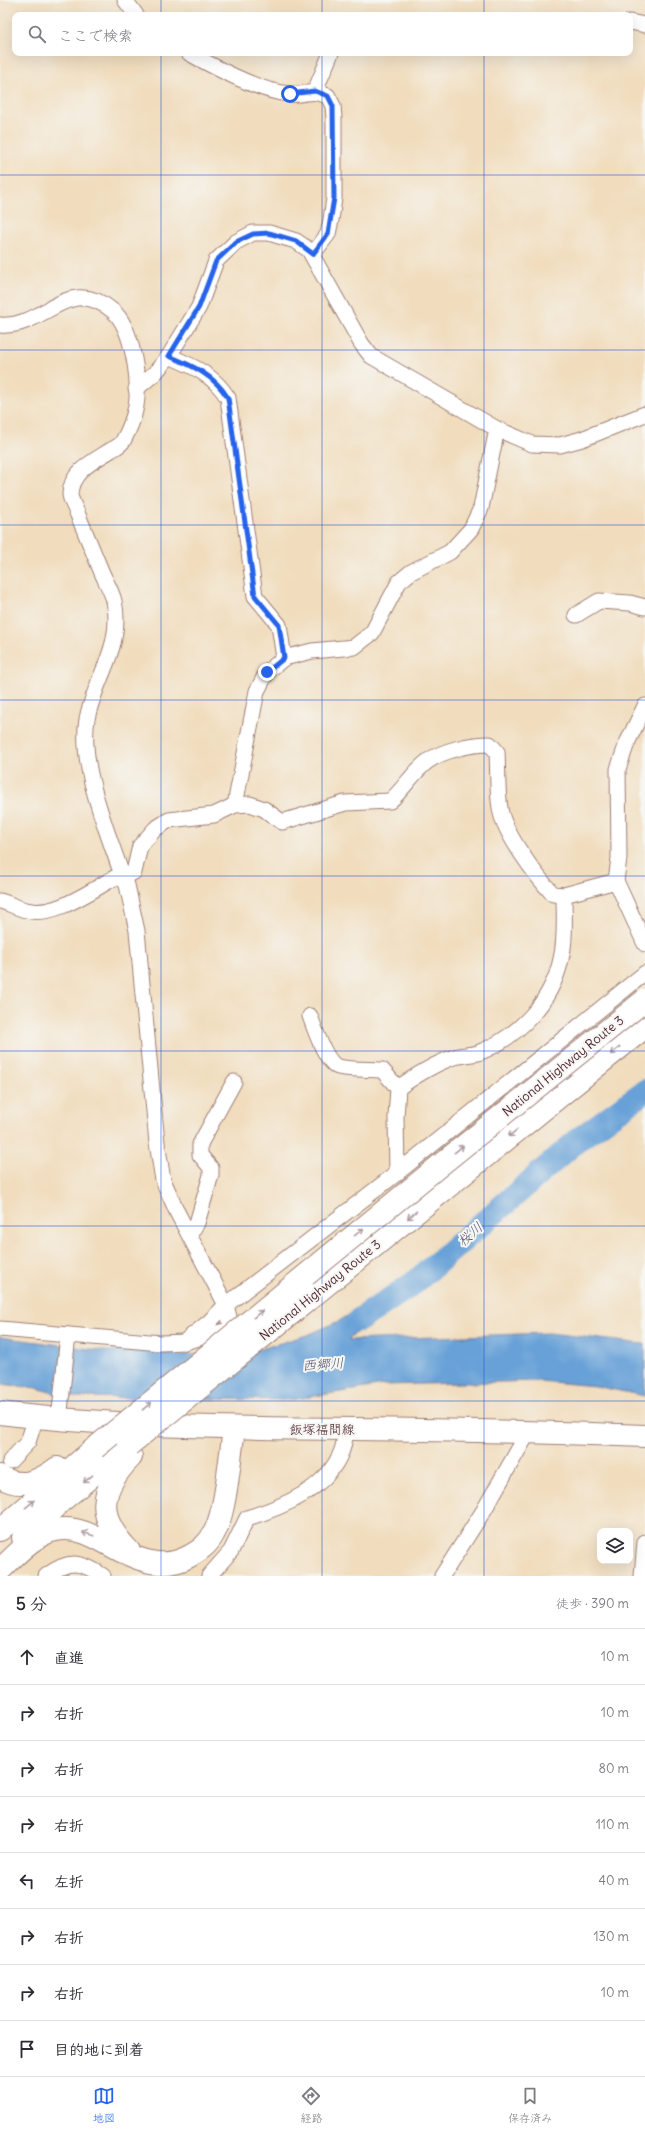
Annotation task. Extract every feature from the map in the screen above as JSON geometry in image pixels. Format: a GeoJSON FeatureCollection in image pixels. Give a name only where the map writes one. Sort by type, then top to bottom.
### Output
{"type":"FeatureCollection","features":[{"type":"Feature","properties":{"kind":"main road","name":"National Highway Route 3"},"geometry":{"type":"LineString","coordinates":[[0,1530],[95,1448],[439,1166],[645,1000]]}},
{"type":"Feature","properties":{"kind":"main road","name":"National Highway Route 3"},"geometry":{"type":"LineString","coordinates":[[134,1447],[251,1357],[314,1295],[645,1027]]}},
{"type":"Feature","properties":{"kind":"main road","name":"飯塚福間線"},"geometry":{"type":"LineString","coordinates":[[0,1413],[59,1420],[234,1429],[529,1431],[645,1436]]}},
{"type":"Feature","properties":{"kind":"main road"},"geometry":{"type":"LineString","coordinates":[[0,1570],[22,1549],[45,1533],[58,1529],[75,1530],[93,1535],[135,1557],[152,1564],[170,1564],[201,1550],[215,1532],[220,1518],[234,1429]]}},
{"type":"Feature","properties":{"kind":"main road"},"geometry":{"type":"LineString","coordinates":[[134,1447],[115,1473],[109,1485],[105,1508],[108,1523],[115,1535],[135,1557]]}},
{"type":"Feature","properties":{"kind":"main road"},"geometry":{"type":"LineString","coordinates":[[0,1559],[60,1503],[134,1447]]}},
{"type":"Feature","properties":{"kind":"main road"},"geometry":{"type":"LineString","coordinates":[[5,1468],[17,1483],[35,1482],[56,1469],[72,1455],[95,1448]]}},
{"type":"Feature","properties":{"kind":"street"},"geometry":{"type":"LineString","coordinates":[[125,0],[134,12]]}},
{"type":"Feature","properties":{"kind":"street"},"geometry":{"type":"LineString","coordinates":[[633,23],[645,25]]}},
{"type":"Feature","properties":{"kind":"street"},"geometry":{"type":"LineString","coordinates":[[195,56],[261,88],[290,94],[315,91],[328,96],[333,106],[334,198],[328,234],[313,254]]}},
{"type":"Feature","properties":{"kind":"street"},"geometry":{"type":"LineString","coordinates":[[315,91],[329,56]]}},
{"type":"Feature","properties":{"kind":"street"},"geometry":{"type":"LineString","coordinates":[[136,389],[155,373],[169,356],[199,307],[216,261],[236,242],[253,234],[269,233],[296,241],[313,254],[360,343],[371,356],[497,430],[532,444],[560,445],[582,439],[645,414]]}},
{"type":"Feature","properties":{"kind":"street"},"geometry":{"type":"LineString","coordinates":[[0,325],[11,326],[28,321],[56,305],[76,297],[92,298],[114,312],[129,334],[136,389],[136,406],[122,443],[89,464],[75,476],[70,495],[114,601],[116,628],[111,653],[94,692],[87,720],[86,745],[91,778],[123,878],[128,885],[137,931],[162,1180],[226,1305],[232,1329]]}},
{"type":"Feature","properties":{"kind":"street"},"geometry":{"type":"LineString","coordinates":[[169,356],[194,367],[220,384],[228,398],[255,596],[279,625],[284,658]]}},
{"type":"Feature","properties":{"kind":"street"},"geometry":{"type":"LineString","coordinates":[[235,804],[257,691],[267,672],[284,658],[312,651],[354,647],[372,633],[399,582],[411,572],[450,552],[471,529],[481,508],[497,430]]}},
{"type":"Feature","properties":{"kind":"street"},"geometry":{"type":"LineString","coordinates":[[576,615],[599,601],[630,602],[645,608]]}},
{"type":"Feature","properties":{"kind":"street"},"geometry":{"type":"LineString","coordinates":[[645,706],[627,743],[618,769],[619,858],[616,881],[645,944]]}},
{"type":"Feature","properties":{"kind":"street"},"geometry":{"type":"LineString","coordinates":[[0,901],[11,903],[26,910],[38,912],[54,909],[114,878],[123,878],[134,872],[140,846],[155,829],[169,820],[214,815],[235,804],[250,804],[264,809],[282,822],[345,803],[390,801],[420,769],[441,754],[480,744],[490,744],[497,752],[500,809],[511,837],[542,882],[553,894],[564,896],[616,881]]}},
{"type":"Feature","properties":{"kind":"street"},"geometry":{"type":"LineString","coordinates":[[398,1088],[411,1078],[440,1062],[477,1053],[505,1038],[526,1022],[541,1006],[551,988],[562,960],[564,896]]}},
{"type":"Feature","properties":{"kind":"street"},"geometry":{"type":"LineString","coordinates":[[184,1342],[208,1323],[226,1305],[397,1173],[645,973]]}},
{"type":"Feature","properties":{"kind":"street"},"geometry":{"type":"LineString","coordinates":[[310,1016],[321,1044],[331,1061],[337,1066],[382,1070],[398,1088],[396,1117],[397,1173]]}},
{"type":"Feature","properties":{"kind":"street"},"geometry":{"type":"LineString","coordinates":[[190,1234],[197,1223],[211,1175],[211,1168],[200,1156],[200,1144],[234,1082]]}},
{"type":"Feature","properties":{"kind":"street"},"geometry":{"type":"LineString","coordinates":[[0,1329],[161,1343],[184,1342],[232,1329],[250,1333],[283,1329]]}},
{"type":"Feature","properties":{"kind":"street"},"geometry":{"type":"LineString","coordinates":[[59,1420],[68,1335]]}},
{"type":"Feature","properties":{"kind":"street"},"geometry":{"type":"LineString","coordinates":[[5,1468],[28,1442],[36,1417]]}},
{"type":"Feature","properties":{"kind":"street"},"geometry":{"type":"LineString","coordinates":[[209,1576],[231,1551],[247,1518],[278,1508],[297,1498],[327,1475],[342,1451],[347,1429]]}},
{"type":"Feature","properties":{"kind":"street"},"geometry":{"type":"LineString","coordinates":[[442,1576],[484,1510],[529,1431]]}},
{"type":"Feature","properties":{"kind":"street"},"geometry":{"type":"LineString","coordinates":[[642,1576],[645,1542]]}},
{"type":"Feature","properties":{"kind":"street"},"geometry":{"type":"LineString","coordinates":[[46,1576],[70,1563],[79,1563],[103,1576]]}},
{"type":"Feature","properties":{"kind":"water","name":"西郷川"},"geometry":{"type":"Polygon","coordinates":[[[380,1296],[392,1309],[351,1336],[349,1340],[549,1333],[645,1344],[645,1396],[595,1386],[540,1381],[384,1385],[290,1400],[74,1397],[37,1388],[0,1384],[0,1337],[105,1351],[129,1350],[190,1355],[234,1352],[261,1349],[310,1334],[339,1321],[380,1296]]]}},
{"type":"Feature","properties":{"kind":"waterway","name":"桜川"},"geometry":{"type":"LineString","coordinates":[[359,1320],[414,1283],[579,1139],[645,1091]]}},
{"type":"Feature","properties":{"kind":"route"},"geometry":{"type":"LineString","coordinates":[[267,672],[284,658],[279,625],[255,596],[228,398],[220,384],[194,367],[169,356],[199,307],[216,261],[236,242],[253,234],[269,233],[296,241],[313,254],[328,234],[334,198],[333,106],[328,96],[315,91],[290,94]]}}]}
